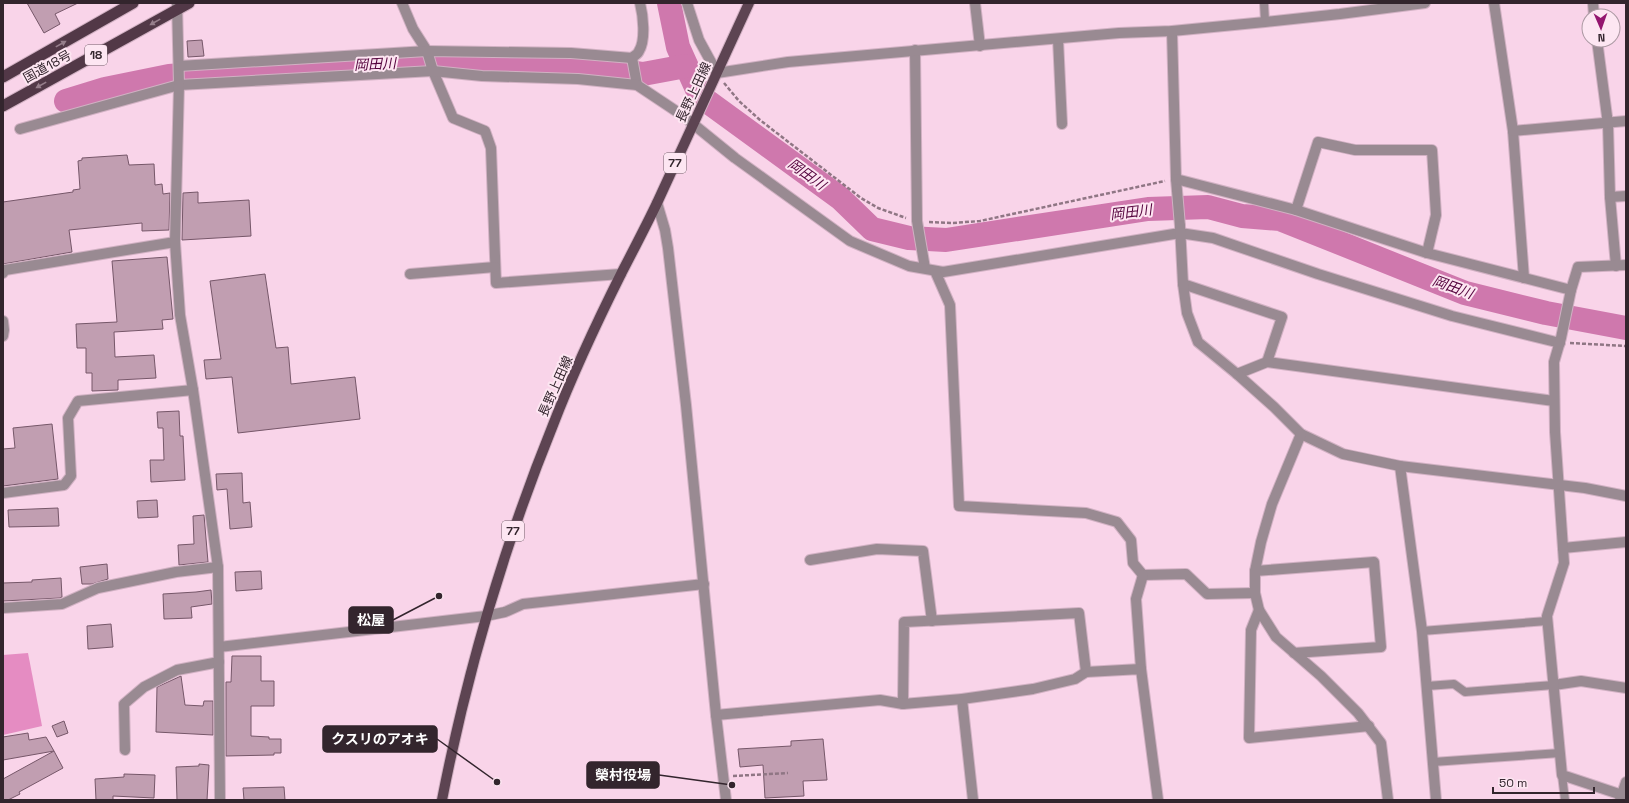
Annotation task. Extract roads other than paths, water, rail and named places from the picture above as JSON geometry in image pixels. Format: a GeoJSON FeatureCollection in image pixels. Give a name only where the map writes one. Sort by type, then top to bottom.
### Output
{"type":"FeatureCollection","features":[{"type":"Feature","properties":{"kind":"highway","name":"国道18号"},"geometry":{"type":"LineString","coordinates":[[3,77],[133,3]]}},
{"type":"Feature","properties":{"kind":"highway","name":"国道18号"},"geometry":{"type":"LineString","coordinates":[[3,106],[177,6],[189,3]]}},
{"type":"Feature","properties":{"kind":"main road","name":"長野上田線"},"geometry":{"type":"LineString","coordinates":[[442,800],[474,655],[511,535],[553,423],[621,274],[657,203],[692,124],[749,3]]}},
{"type":"Feature","properties":{"kind":"street"},"geometry":{"type":"LineString","coordinates":[[402,3],[413,29],[428,53],[432,69],[453,118],[485,131],[491,148],[496,283],[621,274]]}},
{"type":"Feature","properties":{"kind":"street"},"geometry":{"type":"LineString","coordinates":[[636,82],[632,61],[640,51],[644,25],[640,3]]}},
{"type":"Feature","properties":{"kind":"street"},"geometry":{"type":"LineString","coordinates":[[687,3],[699,40],[717,73],[788,62],[1119,33],[1172,31],[1340,14],[1425,3]]}},
{"type":"Feature","properties":{"kind":"street"},"geometry":{"type":"LineString","coordinates":[[975,3],[980,46]]}},
{"type":"Feature","properties":{"kind":"street"},"geometry":{"type":"LineString","coordinates":[[1494,3],[1513,131],[1524,278]]}},
{"type":"Feature","properties":{"kind":"street"},"geometry":{"type":"LineString","coordinates":[[177,6],[179,85],[175,242],[180,315],[193,390],[218,567],[220,647],[220,800]]}},
{"type":"Feature","properties":{"kind":"street"},"geometry":{"type":"LineString","coordinates":[[1172,31],[1176,179],[1183,284],[1187,313],[1198,342],[1238,374],[1301,434],[1343,454],[1400,466],[1559,485],[1626,496]]}},
{"type":"Feature","properties":{"kind":"street"},"geometry":{"type":"LineString","coordinates":[[1058,39],[1062,124]]}},
{"type":"Feature","properties":{"kind":"street"},"geometry":{"type":"LineString","coordinates":[[1598,48],[1608,124],[1610,197],[1621,265],[1578,267],[1554,362],[1554,401],[1564,563],[1547,616],[1547,622],[1562,775],[1621,797],[1626,782]]}},
{"type":"Feature","properties":{"kind":"street"},"geometry":{"type":"LineString","coordinates":[[915,50],[918,221],[925,268]]}},
{"type":"Feature","properties":{"kind":"street"},"geometry":{"type":"LineString","coordinates":[[179,68],[428,53],[571,53],[632,61]]}},
{"type":"Feature","properties":{"kind":"street"},"geometry":{"type":"LineString","coordinates":[[20,129],[179,85],[432,69],[482,76],[636,82],[682,115],[770,184],[850,241],[909,266],[943,272],[1180,229],[1213,238],[1318,274],[1452,316],[1560,340]]}},
{"type":"Feature","properties":{"kind":"street"},"geometry":{"type":"LineString","coordinates":[[1513,131],[1608,124],[1626,121]]}},
{"type":"Feature","properties":{"kind":"street"},"geometry":{"type":"LineString","coordinates":[[1296,210],[1318,142],[1355,150],[1432,150],[1436,215],[1427,253]]}},
{"type":"Feature","properties":{"kind":"street"},"geometry":{"type":"LineString","coordinates":[[1176,179],[1296,210],[1427,253],[1524,278],[1571,292]]}},
{"type":"Feature","properties":{"kind":"street"},"geometry":{"type":"LineString","coordinates":[[1610,197],[1626,196]]}},
{"type":"Feature","properties":{"kind":"street"},"geometry":{"type":"LineString","coordinates":[[657,203],[665,230],[668,248],[726,800]]}},
{"type":"Feature","properties":{"kind":"street"},"geometry":{"type":"LineString","coordinates":[[3,273],[5,270],[175,242]]}},
{"type":"Feature","properties":{"kind":"street"},"geometry":{"type":"LineString","coordinates":[[410,274],[496,267]]}},
{"type":"Feature","properties":{"kind":"street"},"geometry":{"type":"LineString","coordinates":[[935,270],[950,304],[960,506],[1086,513],[1117,522],[1131,540],[1133,563],[1143,575]]}},
{"type":"Feature","properties":{"kind":"street"},"geometry":{"type":"LineString","coordinates":[[1183,284],[1282,317],[1267,362]]}},
{"type":"Feature","properties":{"kind":"street"},"geometry":{"type":"LineString","coordinates":[[3,321],[3,336]]}},
{"type":"Feature","properties":{"kind":"street"},"geometry":{"type":"LineString","coordinates":[[1238,374],[1267,362],[1554,401]]}},
{"type":"Feature","properties":{"kind":"street"},"geometry":{"type":"LineString","coordinates":[[3,493],[64,485],[71,476],[68,418],[78,401],[193,390]]}},
{"type":"Feature","properties":{"kind":"street"},"geometry":{"type":"LineString","coordinates":[[1301,434],[1272,504],[1261,542],[1255,571],[1255,593],[1259,610],[1276,637],[1321,676],[1358,713],[1381,743],[1388,800]]}},
{"type":"Feature","properties":{"kind":"street"},"geometry":{"type":"LineString","coordinates":[[1400,466],[1422,631],[1436,800]]}},
{"type":"Feature","properties":{"kind":"street"},"geometry":{"type":"LineString","coordinates":[[1563,548],[1626,542]]}},
{"type":"Feature","properties":{"kind":"street"},"geometry":{"type":"LineString","coordinates":[[810,560],[877,549],[923,552],[932,621]]}},
{"type":"Feature","properties":{"kind":"street"},"geometry":{"type":"LineString","coordinates":[[1255,571],[1374,562],[1381,647],[1294,653]]}},
{"type":"Feature","properties":{"kind":"street"},"geometry":{"type":"LineString","coordinates":[[3,608],[62,604],[98,588],[176,572],[218,567]]}},
{"type":"Feature","properties":{"kind":"street"},"geometry":{"type":"LineString","coordinates":[[1143,575],[1186,574],[1207,594],[1255,593]]}},
{"type":"Feature","properties":{"kind":"street"},"geometry":{"type":"LineString","coordinates":[[1143,575],[1136,599],[1141,669],[1158,800]]}},
{"type":"Feature","properties":{"kind":"street"},"geometry":{"type":"LineString","coordinates":[[220,647],[486,616],[505,612],[523,604],[704,584]]}},
{"type":"Feature","properties":{"kind":"street"},"geometry":{"type":"LineString","coordinates":[[1259,610],[1251,630],[1249,738],[1369,726]]}},
{"type":"Feature","properties":{"kind":"street"},"geometry":{"type":"LineString","coordinates":[[903,704],[904,622],[1080,613],[1086,672]]}},
{"type":"Feature","properties":{"kind":"street"},"geometry":{"type":"LineString","coordinates":[[125,750],[124,704],[144,687],[177,670],[219,662]]}},
{"type":"Feature","properties":{"kind":"street"},"geometry":{"type":"LineString","coordinates":[[716,715],[880,700],[903,704],[962,699],[1033,689],[1075,680],[1086,672],[1141,669]]}},
{"type":"Feature","properties":{"kind":"street"},"geometry":{"type":"LineString","coordinates":[[1554,684],[1581,681],[1626,688]]}},
{"type":"Feature","properties":{"kind":"street"},"geometry":{"type":"LineString","coordinates":[[962,699],[973,800]]}},
{"type":"Feature","properties":{"kind":"lane"},"geometry":{"type":"LineString","coordinates":[[1264,3],[1265,22]]}},
{"type":"Feature","properties":{"kind":"lane"},"geometry":{"type":"LineString","coordinates":[[1422,631],[1547,622]]}},
{"type":"Feature","properties":{"kind":"lane"},"geometry":{"type":"LineString","coordinates":[[1427,686],[1454,684],[1464,692],[1554,684]]}},
{"type":"Feature","properties":{"kind":"lane"},"geometry":{"type":"LineString","coordinates":[[1433,762],[1560,753]]}},
{"type":"Feature","properties":{"kind":"lane"},"geometry":{"type":"LineString","coordinates":[[1562,775],[1565,800]]}},
{"type":"Feature","properties":{"kind":"waterway","name":"岡田川"},"geometry":{"type":"LineString","coordinates":[[669,3],[678,47],[700,96],[840,198],[872,229],[909,238],[946,240],[1148,209],[1208,207],[1242,216],[1280,219],[1465,293],[1546,313],[1626,328]]}},
{"type":"Feature","properties":{"kind":"waterway","name":"岡田川"},"geometry":{"type":"LineString","coordinates":[[66,101],[105,89],[169,76],[233,71],[444,60],[554,62],[643,74],[686,66]]}},
{"type":"Feature","properties":{"kind":"place","name":"松屋"},"geometry":{"type":"Point","coordinates":[439,596]}},
{"type":"Feature","properties":{"kind":"place","name":"クスリのアオキ"},"geometry":{"type":"Point","coordinates":[497,782]}},
{"type":"Feature","properties":{"kind":"place","name":"榮村役場"},"geometry":{"type":"Point","coordinates":[732,785]}}]}
